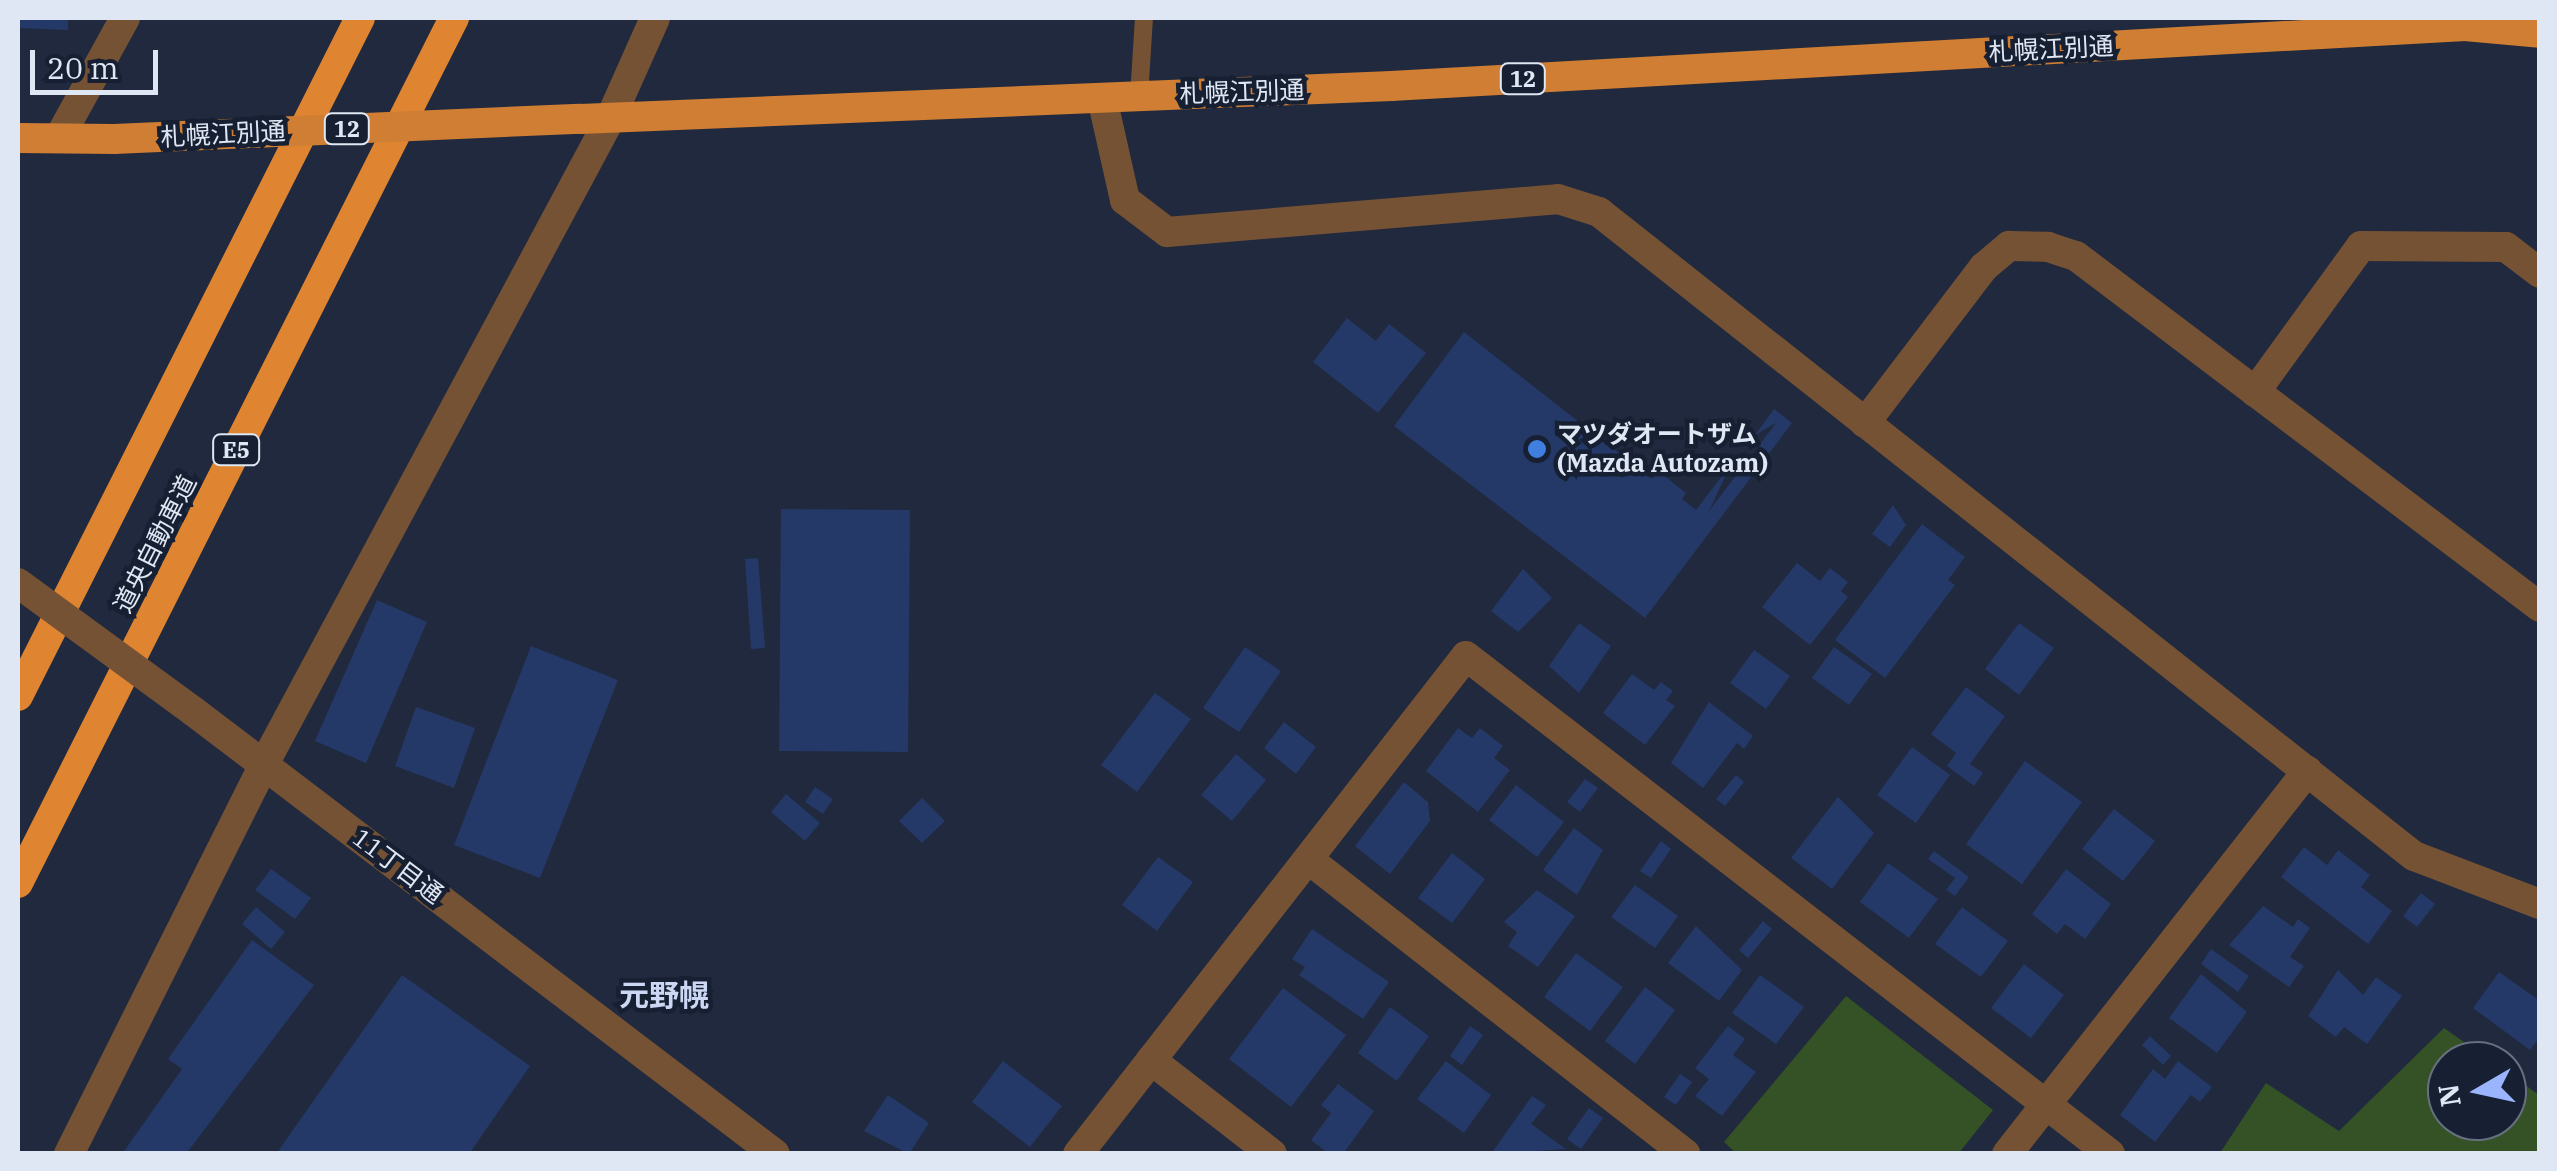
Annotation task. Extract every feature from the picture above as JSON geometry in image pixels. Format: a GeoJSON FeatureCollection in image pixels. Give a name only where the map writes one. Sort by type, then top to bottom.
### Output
{"type":"FeatureCollection","features":[{"type":"Feature","properties":{"kind":"highway"},"geometry":{"type":"LineString","coordinates":[[18,696],[360,18]]}},
{"type":"Feature","properties":{"kind":"highway","name":"道央自動車道"},"geometry":{"type":"LineString","coordinates":[[18,883],[454,18]]}},
{"type":"Feature","properties":{"kind":"highway","name":"札幌江別通"},"geometry":{"type":"LineString","coordinates":[[2466,26],[2503,18]]}},
{"type":"Feature","properties":{"kind":"highway","name":"札幌江別通"},"geometry":{"type":"LineString","coordinates":[[18,138],[114,139],[1102,98],[2466,26],[2540,33]]}},
{"type":"Feature","properties":{"kind":"street"},"geometry":{"type":"LineString","coordinates":[[59,138],[125,18]]}},
{"type":"Feature","properties":{"kind":"street"},"geometry":{"type":"LineString","coordinates":[[69,1154],[264,764],[611,117],[655,18]]}},
{"type":"Feature","properties":{"kind":"street"},"geometry":{"type":"LineString","coordinates":[[1102,98],[1125,200],[1167,232],[1558,199],[1599,212],[2414,856],[2540,904]]}},
{"type":"Feature","properties":{"kind":"street"},"geometry":{"type":"LineString","coordinates":[[1865,423],[1984,266],[2009,246],[2076,256],[2540,608]]}},
{"type":"Feature","properties":{"kind":"street"},"geometry":{"type":"LineString","coordinates":[[2255,392],[2361,246],[2506,247],[2540,273]]}},
{"type":"Feature","properties":{"kind":"street","name":"11丁目通"},"geometry":{"type":"LineString","coordinates":[[18,583],[194,711],[775,1154]]}},
{"type":"Feature","properties":{"kind":"street"},"geometry":{"type":"LineString","coordinates":[[1078,1154],[1466,656],[2049,1100],[2110,1154]]}},
{"type":"Feature","properties":{"kind":"street"},"geometry":{"type":"LineString","coordinates":[[2007,1154],[2307,771]]}},
{"type":"Feature","properties":{"kind":"street"},"geometry":{"type":"LineString","coordinates":[[1308,859],[1685,1154]]}},
{"type":"Feature","properties":{"kind":"street"},"geometry":{"type":"LineString","coordinates":[[1151,1060],[1272,1154]]}},
{"type":"Feature","properties":{"kind":"lane"},"geometry":{"type":"LineString","coordinates":[[1139,96],[1144,18]]}},
{"type":"Feature","properties":{"kind":"green space"},"geometry":{"type":"Polygon","coordinates":[[[1846,996],[1993,1110],[1959,1153],[1737,1154],[1724,1142],[1846,996]]]}},
{"type":"Feature","properties":{"kind":"green space"},"geometry":{"type":"Polygon","coordinates":[[[2444,1028],[2463,1041],[2431,1041],[2444,1028]]]}},
{"type":"Feature","properties":{"kind":"green space"},"geometry":{"type":"Polygon","coordinates":[[[2427,1045],[2427,1141],[2527,1141],[2527,1086],[2539,1095],[2539,1153],[2220,1153],[2266,1083],[2339,1131],[2427,1045]]]}},
{"type":"Feature","properties":{"kind":"building"},"geometry":{"type":"Polygon","coordinates":[[[18,18],[68,18],[68,30],[18,28],[18,18]]]}},
{"type":"Feature","properties":{"kind":"building"},"geometry":{"type":"Polygon","coordinates":[[[1347,318],[1376,341],[1389,324],[1426,353],[1378,413],[1313,362],[1347,318]]]}},
{"type":"Feature","properties":{"kind":"building"},"geometry":{"type":"Polygon","coordinates":[[[1464,332],[1652,479],[1658,471],[1686,493],[1682,499],[1696,510],[1731,464],[1709,511],[1776,423],[1755,435],[1774,409],[1792,423],[1645,618],[1394,426],[1464,332]]]}},
{"type":"Feature","properties":{"kind":"building"},"geometry":{"type":"Polygon","coordinates":[[[1893,505],[1906,525],[1890,547],[1872,534],[1893,505]]]}},
{"type":"Feature","properties":{"kind":"building"},"geometry":{"type":"Polygon","coordinates":[[[781,509],[910,510],[908,752],[779,751],[781,509]]]}},
{"type":"Feature","properties":{"kind":"building"},"geometry":{"type":"Polygon","coordinates":[[[1922,524],[1965,557],[1948,580],[1955,585],[1885,678],[1835,640],[1922,524]]]}},
{"type":"Feature","properties":{"kind":"building"},"geometry":{"type":"Polygon","coordinates":[[[758,558],[765,648],[751,649],[745,559],[758,558]]]}},
{"type":"Feature","properties":{"kind":"building"},"geometry":{"type":"Polygon","coordinates":[[[1797,563],[1820,581],[1830,568],[1848,582],[1841,591],[1848,597],[1810,645],[1762,607],[1797,563]]]}},
{"type":"Feature","properties":{"kind":"building"},"geometry":{"type":"Polygon","coordinates":[[[1523,569],[1552,598],[1518,632],[1491,611],[1523,569]]]}},
{"type":"Feature","properties":{"kind":"building"},"geometry":{"type":"Polygon","coordinates":[[[377,600],[427,622],[366,763],[315,741],[377,600]]]}},
{"type":"Feature","properties":{"kind":"building"},"geometry":{"type":"Polygon","coordinates":[[[1579,623],[1611,646],[1579,693],[1549,666],[1579,623]]]}},
{"type":"Feature","properties":{"kind":"building"},"geometry":{"type":"Polygon","coordinates":[[[2019,623],[2054,648],[2019,695],[1985,669],[2019,623]]]}},
{"type":"Feature","properties":{"kind":"building"},"geometry":{"type":"Polygon","coordinates":[[[531,646],[618,680],[540,878],[454,845],[531,646]]]}},
{"type":"Feature","properties":{"kind":"building"},"geometry":{"type":"Polygon","coordinates":[[[1245,647],[1281,671],[1239,732],[1203,708],[1245,647]]]}},
{"type":"Feature","properties":{"kind":"building"},"geometry":{"type":"Polygon","coordinates":[[[1834,647],[1872,674],[1849,705],[1812,678],[1834,647]]]}},
{"type":"Feature","properties":{"kind":"building"},"geometry":{"type":"Polygon","coordinates":[[[1754,650],[1790,676],[1766,709],[1730,683],[1754,650]]]}},
{"type":"Feature","properties":{"kind":"building"},"geometry":{"type":"Polygon","coordinates":[[[1632,674],[1654,690],[1661,682],[1673,691],[1666,700],[1675,706],[1645,745],[1603,713],[1632,674]]]}},
{"type":"Feature","properties":{"kind":"building"},"geometry":{"type":"Polygon","coordinates":[[[1966,687],[2005,716],[1970,764],[1983,773],[1974,786],[1947,766],[1956,753],[1931,734],[1966,687]]]}},
{"type":"Feature","properties":{"kind":"building"},"geometry":{"type":"Polygon","coordinates":[[[1155,693],[1191,719],[1137,792],[1101,765],[1155,693]]]}},
{"type":"Feature","properties":{"kind":"building"},"geometry":{"type":"Polygon","coordinates":[[[1709,702],[1753,736],[1744,749],[1737,743],[1703,788],[1671,763],[1709,702]]]}},
{"type":"Feature","properties":{"kind":"building"},"geometry":{"type":"Polygon","coordinates":[[[416,707],[475,728],[454,788],[395,766],[416,707]]]}},
{"type":"Feature","properties":{"kind":"building"},"geometry":{"type":"Polygon","coordinates":[[[1284,722],[1316,747],[1296,774],[1264,748],[1284,722]]]}},
{"type":"Feature","properties":{"kind":"building"},"geometry":{"type":"Polygon","coordinates":[[[1458,728],[1472,738],[1480,728],[1503,746],[1494,758],[1510,770],[1478,812],[1426,771],[1458,728]]]}},
{"type":"Feature","properties":{"kind":"building"},"geometry":{"type":"Polygon","coordinates":[[[1912,747],[1950,775],[1916,823],[1877,795],[1912,747]]]}},
{"type":"Feature","properties":{"kind":"building"},"geometry":{"type":"Polygon","coordinates":[[[1236,754],[1266,780],[1232,821],[1201,795],[1236,754]]]}},
{"type":"Feature","properties":{"kind":"building"},"geometry":{"type":"Polygon","coordinates":[[[2025,761],[2082,802],[2022,884],[1966,844],[2025,761]]]}},
{"type":"Feature","properties":{"kind":"building"},"geometry":{"type":"Polygon","coordinates":[[[1736,775],[1744,782],[1725,806],[1716,799],[1736,775]]]}},
{"type":"Feature","properties":{"kind":"building"},"geometry":{"type":"Polygon","coordinates":[[[1585,779],[1598,788],[1580,812],[1567,802],[1585,779]]]}},
{"type":"Feature","properties":{"kind":"building"},"geometry":{"type":"Polygon","coordinates":[[[1404,782],[1428,802],[1430,821],[1390,874],[1355,846],[1404,782]]]}},
{"type":"Feature","properties":{"kind":"building"},"geometry":{"type":"Polygon","coordinates":[[[1516,785],[1564,822],[1537,857],[1489,820],[1516,785]]]}},
{"type":"Feature","properties":{"kind":"building"},"geometry":{"type":"Polygon","coordinates":[[[815,787],[833,799],[823,814],[805,802],[815,787]]]}},
{"type":"Feature","properties":{"kind":"building"},"geometry":{"type":"Polygon","coordinates":[[[786,794],[820,823],[805,841],[771,812],[786,794]]]}},
{"type":"Feature","properties":{"kind":"building"},"geometry":{"type":"Polygon","coordinates":[[[1838,797],[1874,833],[1832,889],[1791,858],[1838,797]]]}},
{"type":"Feature","properties":{"kind":"building"},"geometry":{"type":"Polygon","coordinates":[[[922,798],[945,821],[922,843],[899,821],[922,798]]]}},
{"type":"Feature","properties":{"kind":"building"},"geometry":{"type":"Polygon","coordinates":[[[2114,809],[2155,841],[2123,881],[2082,849],[2114,809]]]}},
{"type":"Feature","properties":{"kind":"building"},"geometry":{"type":"Polygon","coordinates":[[[1574,828],[1603,850],[1577,895],[1543,870],[1574,828]]]}},
{"type":"Feature","properties":{"kind":"building"},"geometry":{"type":"Polygon","coordinates":[[[1661,841],[1671,849],[1651,878],[1640,871],[1661,841]]]}},
{"type":"Feature","properties":{"kind":"building"},"geometry":{"type":"Polygon","coordinates":[[[2304,847],[2327,865],[2338,850],[2370,875],[2361,887],[2392,911],[2368,944],[2281,877],[2304,847]]]}},
{"type":"Feature","properties":{"kind":"building"},"geometry":{"type":"Polygon","coordinates":[[[1934,851],[1969,877],[1955,896],[1946,890],[1955,878],[1928,859],[1934,851]]]}},
{"type":"Feature","properties":{"kind":"building"},"geometry":{"type":"Polygon","coordinates":[[[1452,853],[1485,879],[1452,923],[1418,898],[1452,853]]]}},
{"type":"Feature","properties":{"kind":"building"},"geometry":{"type":"Polygon","coordinates":[[[1158,857],[1193,882],[1157,931],[1122,905],[1158,857]]]}},
{"type":"Feature","properties":{"kind":"building"},"geometry":{"type":"Polygon","coordinates":[[[1888,863],[1938,899],[1909,938],[1860,902],[1888,863]]]}},
{"type":"Feature","properties":{"kind":"building"},"geometry":{"type":"Polygon","coordinates":[[[271,869],[311,898],[295,919],[255,890],[271,869]]]}},
{"type":"Feature","properties":{"kind":"building"},"geometry":{"type":"Polygon","coordinates":[[[2066,869],[2111,904],[2085,939],[2065,924],[2057,934],[2032,914],[2066,869]]]}},
{"type":"Feature","properties":{"kind":"building"},"geometry":{"type":"Polygon","coordinates":[[[1635,885],[1678,916],[1655,948],[1611,917],[1635,885]]]}},
{"type":"Feature","properties":{"kind":"building"},"geometry":{"type":"Polygon","coordinates":[[[1537,890],[1575,916],[1538,967],[1508,946],[1517,932],[1504,922],[1537,890]]]}},
{"type":"Feature","properties":{"kind":"building"},"geometry":{"type":"Polygon","coordinates":[[[2421,893],[2435,904],[2417,927],[2403,916],[2421,893]]]}},
{"type":"Feature","properties":{"kind":"building"},"geometry":{"type":"Polygon","coordinates":[[[2263,906],[2293,927],[2298,919],[2310,928],[2290,957],[2304,966],[2289,987],[2229,945],[2263,906]]]}},
{"type":"Feature","properties":{"kind":"building"},"geometry":{"type":"Polygon","coordinates":[[[256,907],[285,932],[271,949],[242,924],[256,907]]]}},
{"type":"Feature","properties":{"kind":"building"},"geometry":{"type":"Polygon","coordinates":[[[1962,907],[2008,941],[1981,977],[1935,944],[1962,907]]]}},
{"type":"Feature","properties":{"kind":"building"},"geometry":{"type":"Polygon","coordinates":[[[1763,921],[1772,929],[1748,958],[1739,950],[1763,921]]]}},
{"type":"Feature","properties":{"kind":"building"},"geometry":{"type":"Polygon","coordinates":[[[1696,926],[1742,970],[1719,1001],[1668,963],[1696,926]]]}},
{"type":"Feature","properties":{"kind":"building"},"geometry":{"type":"Polygon","coordinates":[[[1312,929],[1389,982],[1363,1019],[1299,975],[1305,967],[1292,959],[1312,929]]]}},
{"type":"Feature","properties":{"kind":"building"},"geometry":{"type":"Polygon","coordinates":[[[252,940],[314,985],[186,1154],[122,1154],[182,1069],[168,1059],[252,940]]]}},
{"type":"Feature","properties":{"kind":"building"},"geometry":{"type":"Polygon","coordinates":[[[2211,949],[2249,976],[2238,992],[2201,964],[2211,949]]]}},
{"type":"Feature","properties":{"kind":"building"},"geometry":{"type":"Polygon","coordinates":[[[1576,953],[1623,987],[1590,1031],[1544,997],[1576,953]]]}},
{"type":"Feature","properties":{"kind":"building"},"geometry":{"type":"Polygon","coordinates":[[[2024,964],[2064,995],[2031,1038],[1991,1008],[2024,964]]]}},
{"type":"Feature","properties":{"kind":"building"},"geometry":{"type":"Polygon","coordinates":[[[2338,970],[2363,995],[2376,977],[2402,996],[2367,1044],[2344,1027],[2336,1037],[2308,1016],[2338,970]]]}},
{"type":"Feature","properties":{"kind":"building"},"geometry":{"type":"Polygon","coordinates":[[[2499,972],[2540,1001],[2540,1037],[2530,1050],[2527,1041],[2518,1041],[2473,1008],[2499,972]]]}},
{"type":"Feature","properties":{"kind":"building"},"geometry":{"type":"Polygon","coordinates":[[[2201,974],[2247,1012],[2217,1053],[2169,1018],[2201,974]]]}},
{"type":"Feature","properties":{"kind":"building"},"geometry":{"type":"Polygon","coordinates":[[[402,975],[530,1066],[469,1154],[276,1154],[402,975]]]}},
{"type":"Feature","properties":{"kind":"building"},"geometry":{"type":"Polygon","coordinates":[[[1760,975],[1804,1007],[1776,1044],[1732,1013],[1760,975]]]}},
{"type":"Feature","properties":{"kind":"building"},"geometry":{"type":"Polygon","coordinates":[[[1645,987],[1675,1010],[1635,1064],[1605,1041],[1645,987]]]}},
{"type":"Feature","properties":{"kind":"building"},"geometry":{"type":"Polygon","coordinates":[[[1283,988],[1346,1035],[1291,1107],[1229,1059],[1283,988]]]}},
{"type":"Feature","properties":{"kind":"building"},"geometry":{"type":"Polygon","coordinates":[[[1390,1007],[1429,1036],[1397,1081],[1358,1053],[1390,1007]]]}},
{"type":"Feature","properties":{"kind":"building"},"geometry":{"type":"Polygon","coordinates":[[[1470,1026],[1483,1035],[1462,1065],[1450,1056],[1470,1026]]]}},
{"type":"Feature","properties":{"kind":"building"},"geometry":{"type":"Polygon","coordinates":[[[1728,1026],[1745,1039],[1733,1055],[1756,1072],[1722,1116],[1695,1096],[1709,1079],[1695,1068],[1728,1026]]]}},
{"type":"Feature","properties":{"kind":"building"},"geometry":{"type":"Polygon","coordinates":[[[2150,1036],[2171,1056],[2163,1065],[2142,1045],[2150,1036]]]}},
{"type":"Feature","properties":{"kind":"building"},"geometry":{"type":"Polygon","coordinates":[[[1003,1061],[1062,1106],[1030,1147],[972,1102],[1003,1061]]]}},
{"type":"Feature","properties":{"kind":"building"},"geometry":{"type":"Polygon","coordinates":[[[1446,1061],[1491,1095],[1464,1133],[1417,1099],[1446,1061]]]}},
{"type":"Feature","properties":{"kind":"building"},"geometry":{"type":"Polygon","coordinates":[[[2178,1061],[2212,1087],[2200,1102],[2191,1095],[2155,1142],[2120,1115],[2153,1069],[2165,1079],[2178,1061]]]}},
{"type":"Feature","properties":{"kind":"building"},"geometry":{"type":"Polygon","coordinates":[[[1680,1074],[1692,1082],[1676,1105],[1664,1097],[1680,1074]]]}},
{"type":"Feature","properties":{"kind":"building"},"geometry":{"type":"Polygon","coordinates":[[[1338,1084],[1374,1111],[1343,1154],[1329,1154],[1311,1140],[1331,1113],[1321,1105],[1338,1084]]]}},
{"type":"Feature","properties":{"kind":"building"},"geometry":{"type":"Polygon","coordinates":[[[888,1095],[929,1123],[909,1154],[864,1131],[888,1095]]]}},
{"type":"Feature","properties":{"kind":"building"},"geometry":{"type":"Polygon","coordinates":[[[1532,1096],[1546,1105],[1531,1124],[1566,1149],[1491,1154],[1532,1096]]]}},
{"type":"Feature","properties":{"kind":"building"},"geometry":{"type":"Polygon","coordinates":[[[1589,1108],[1603,1118],[1581,1149],[1567,1139],[1589,1108]]]}},
{"type":"Feature","properties":{"kind":"place","name":"マツダオートザム (Mazda Autozam)"},"geometry":{"type":"Point","coordinates":[1537,449]}},
{"type":"Feature","properties":{"kind":"district","name":"元野幌"},"geometry":{"type":"Point","coordinates":[664,995]}}]}
